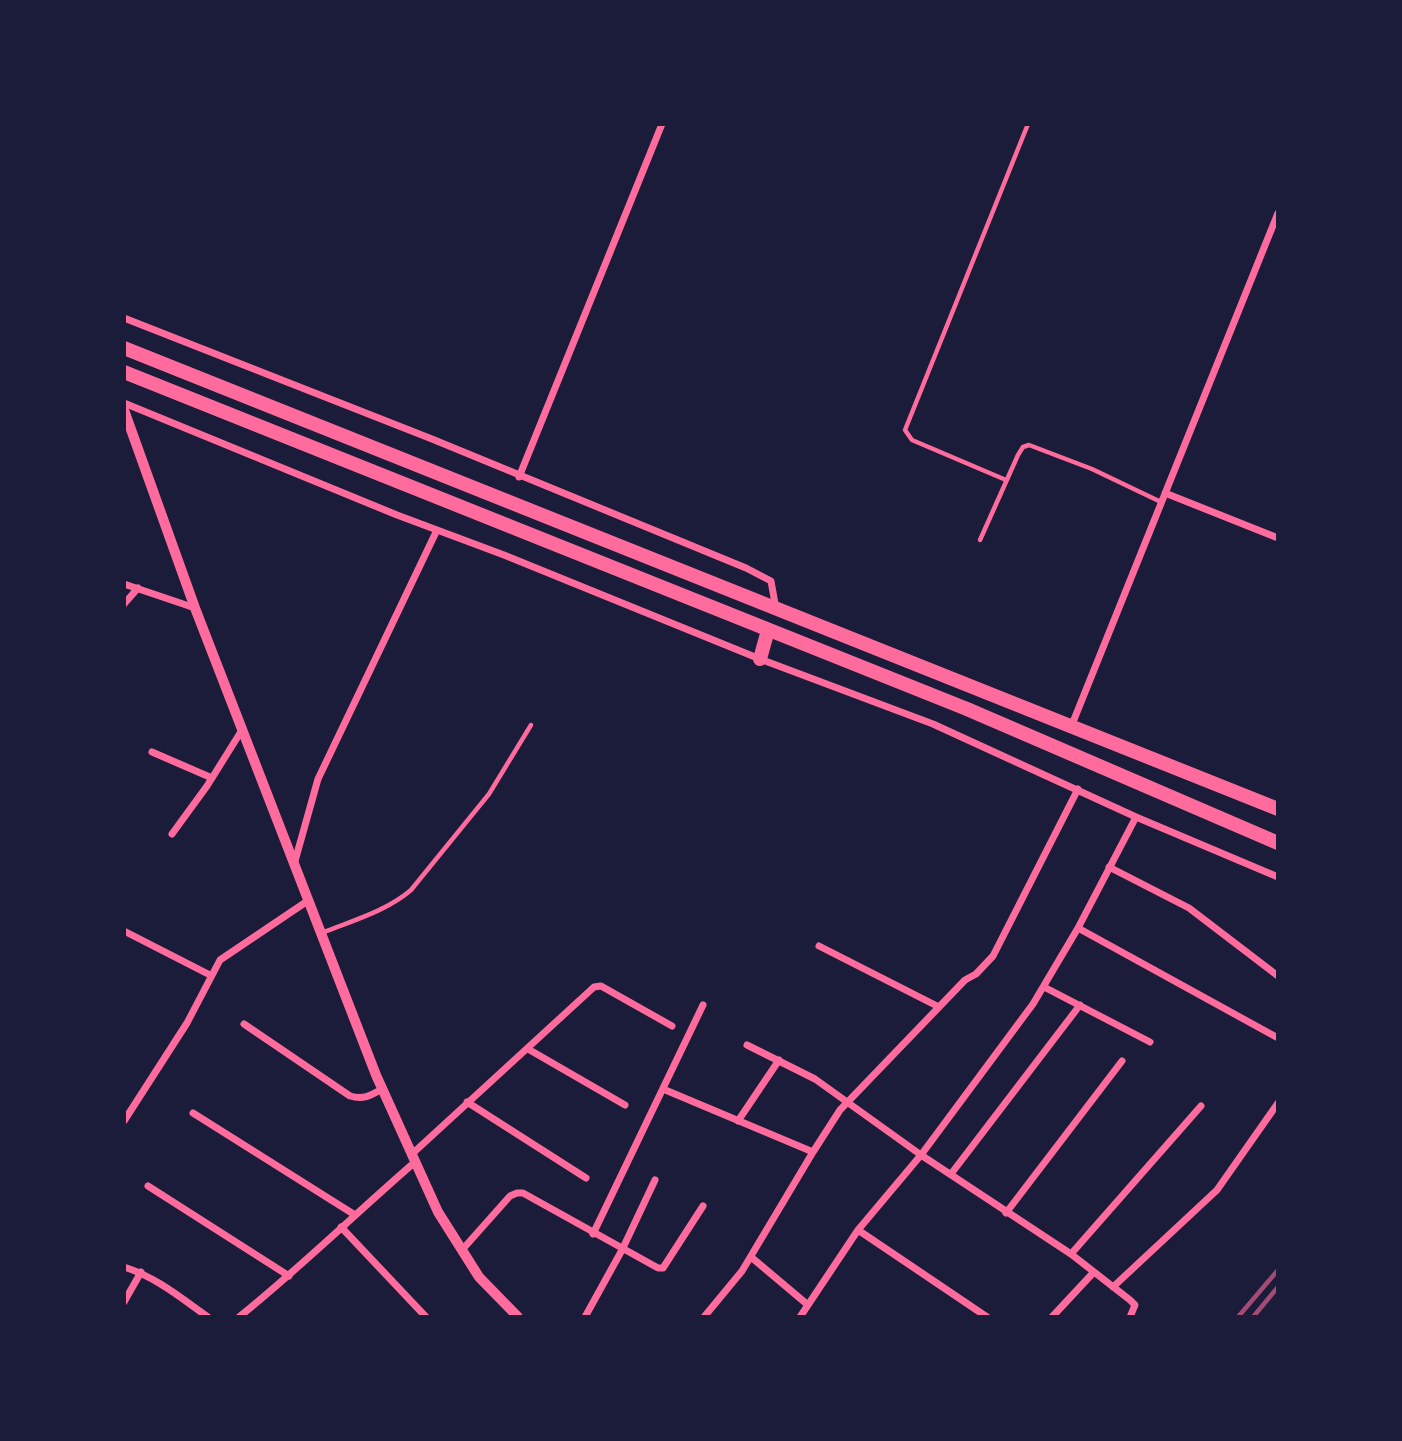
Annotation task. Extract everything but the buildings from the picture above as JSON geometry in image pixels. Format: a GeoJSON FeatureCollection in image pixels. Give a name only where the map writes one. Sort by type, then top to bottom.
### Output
{"type":"FeatureCollection","features":[{"type":"Feature","properties":{"kind":"highway"},"geometry":{"type":"LineString","coordinates":[[124,348],[1278,809]]}},
{"type":"Feature","properties":{"kind":"highway"},"geometry":{"type":"LineString","coordinates":[[124,372],[967,709],[1278,843]]}},
{"type":"Feature","properties":{"kind":"highway"},"geometry":{"type":"LineString","coordinates":[[760,659],[768,630]]}},
{"type":"Feature","properties":{"kind":"street"},"geometry":{"type":"LineString","coordinates":[[519,477],[662,124]]}},
{"type":"Feature","properties":{"kind":"street"},"geometry":{"type":"LineString","coordinates":[[1070,728],[1278,213]]}},
{"type":"Feature","properties":{"kind":"street"},"geometry":{"type":"LineString","coordinates":[[124,318],[432,439],[746,568],[771,581],[776,610]]}},
{"type":"Feature","properties":{"kind":"street"},"geometry":{"type":"LineString","coordinates":[[124,403],[397,515],[760,659],[933,724],[1136,817],[1278,877]]}},
{"type":"Feature","properties":{"kind":"street"},"geometry":{"type":"LineString","coordinates":[[124,410],[195,608],[382,1089],[438,1212],[479,1277],[518,1317]]}},
{"type":"Feature","properties":{"kind":"street"},"geometry":{"type":"LineString","coordinates":[[1165,493],[1278,538]]}},
{"type":"Feature","properties":{"kind":"street"},"geometry":{"type":"LineString","coordinates":[[294,862],[318,779],[437,530]]}},
{"type":"Feature","properties":{"kind":"street"},"geometry":{"type":"LineString","coordinates":[[124,584],[195,608]]}},
{"type":"Feature","properties":{"kind":"street"},"geometry":{"type":"LineString","coordinates":[[124,604],[138,589]]}},
{"type":"Feature","properties":{"kind":"street"},"geometry":{"type":"LineString","coordinates":[[172,834],[243,729]]}},
{"type":"Feature","properties":{"kind":"street"},"geometry":{"type":"LineString","coordinates":[[152,752],[212,778]]}},
{"type":"Feature","properties":{"kind":"street"},"geometry":{"type":"LineString","coordinates":[[704,1317],[733,1284],[751,1257],[846,1102],[993,956],[1077,789]]}},
{"type":"Feature","properties":{"kind":"street"},"geometry":{"type":"LineString","coordinates":[[800,1317],[858,1230],[921,1155],[1044,987],[1136,817]]}},
{"type":"Feature","properties":{"kind":"street"},"geometry":{"type":"LineString","coordinates":[[1109,867],[1189,908],[1278,976]]}},
{"type":"Feature","properties":{"kind":"street"},"geometry":{"type":"LineString","coordinates":[[124,1121],[191,1016],[210,975],[225,955],[309,900]]}},
{"type":"Feature","properties":{"kind":"street"},"geometry":{"type":"LineString","coordinates":[[1078,928],[1278,1038]]}},
{"type":"Feature","properties":{"kind":"street"},"geometry":{"type":"LineString","coordinates":[[124,931],[210,975]]}},
{"type":"Feature","properties":{"kind":"street"},"geometry":{"type":"LineString","coordinates":[[819,946],[939,1007]]}},
{"type":"Feature","properties":{"kind":"street"},"geometry":{"type":"LineString","coordinates":[[239,1317],[289,1276],[355,1215],[467,1102],[598,986],[672,1026]]}},
{"type":"Feature","properties":{"kind":"street"},"geometry":{"type":"LineString","coordinates":[[1044,987],[1150,1042]]}},
{"type":"Feature","properties":{"kind":"street"},"geometry":{"type":"LineString","coordinates":[[593,1234],[704,1005]]}},
{"type":"Feature","properties":{"kind":"street"},"geometry":{"type":"LineString","coordinates":[[951,1174],[1080,1005]]}},
{"type":"Feature","properties":{"kind":"street"},"geometry":{"type":"LineString","coordinates":[[244,1024],[349,1096],[368,1097],[382,1089]]}},
{"type":"Feature","properties":{"kind":"street"},"geometry":{"type":"LineString","coordinates":[[747,1045],[815,1079],[921,1155],[1070,1254],[1135,1305],[1130,1317]]}},
{"type":"Feature","properties":{"kind":"street"},"geometry":{"type":"LineString","coordinates":[[528,1049],[625,1105]]}},
{"type":"Feature","properties":{"kind":"street"},"geometry":{"type":"LineString","coordinates":[[738,1121],[779,1060]]}},
{"type":"Feature","properties":{"kind":"street"},"geometry":{"type":"LineString","coordinates":[[1006,1213],[1122,1061]]}},
{"type":"Feature","properties":{"kind":"street"},"geometry":{"type":"LineString","coordinates":[[663,1089],[813,1152]]}},
{"type":"Feature","properties":{"kind":"street"},"geometry":{"type":"LineString","coordinates":[[467,1102],[586,1178]]}},
{"type":"Feature","properties":{"kind":"street"},"geometry":{"type":"LineString","coordinates":[[1113,1286],[1217,1190],[1278,1103]]}},
{"type":"Feature","properties":{"kind":"street"},"geometry":{"type":"LineString","coordinates":[[1070,1254],[1201,1106]]}},
{"type":"Feature","properties":{"kind":"street"},"geometry":{"type":"LineString","coordinates":[[193,1112],[355,1215]]}},
{"type":"Feature","properties":{"kind":"street"},"geometry":{"type":"LineString","coordinates":[[585,1317],[622,1250],[655,1180]]}},
{"type":"Feature","properties":{"kind":"street"},"geometry":{"type":"LineString","coordinates":[[148,1186],[289,1276]]}},
{"type":"Feature","properties":{"kind":"street"},"geometry":{"type":"LineString","coordinates":[[462,1250],[510,1196],[517,1193],[528,1196],[622,1250],[663,1268],[703,1206]]}},
{"type":"Feature","properties":{"kind":"street"},"geometry":{"type":"LineString","coordinates":[[341,1227],[426,1317]]}},
{"type":"Feature","properties":{"kind":"street"},"geometry":{"type":"LineString","coordinates":[[858,1230],[986,1317]]}},
{"type":"Feature","properties":{"kind":"street"},"geometry":{"type":"LineString","coordinates":[[751,1257],[808,1305]]}},
{"type":"Feature","properties":{"kind":"street"},"geometry":{"type":"LineString","coordinates":[[124,1267],[141,1272],[208,1317]]}},
{"type":"Feature","properties":{"kind":"street"},"geometry":{"type":"LineString","coordinates":[[124,1303],[141,1272]]}},
{"type":"Feature","properties":{"kind":"street"},"geometry":{"type":"LineString","coordinates":[[1052,1317],[1093,1273]]}},
{"type":"Feature","properties":{"kind":"lane"},"geometry":{"type":"LineString","coordinates":[[1006,480],[912,440],[905,430],[1028,124]]}},
{"type":"Feature","properties":{"kind":"lane"},"geometry":{"type":"LineString","coordinates":[[980,540],[1018,455],[1023,447],[1029,445],[1092,469],[1161,502]]}},
{"type":"Feature","properties":{"kind":"lane"},"geometry":{"type":"LineString","coordinates":[[322,933],[395,901],[411,890],[489,794],[531,725]]}},
{"type":"Feature","properties":{"kind":"railway"},"geometry":{"type":"LineString","coordinates":[[1238,1317],[1278,1270]]}},
{"type":"Feature","properties":{"kind":"railway"},"geometry":{"type":"LineString","coordinates":[[1253,1317],[1278,1287]]}}]}
